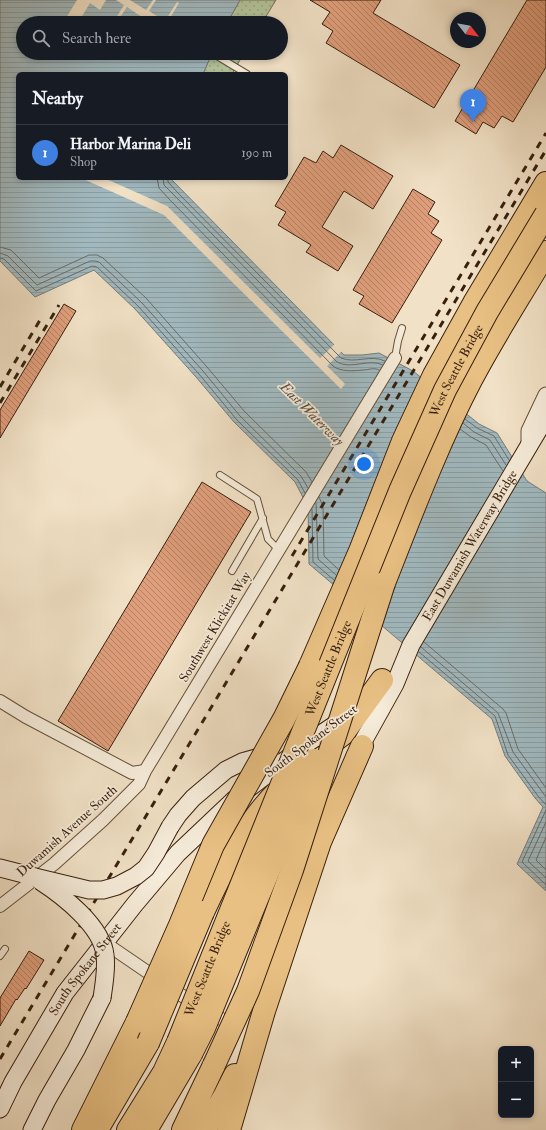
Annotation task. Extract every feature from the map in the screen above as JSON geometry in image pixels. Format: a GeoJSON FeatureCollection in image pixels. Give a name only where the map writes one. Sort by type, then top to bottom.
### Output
{"type":"FeatureCollection","features":[{"type":"Feature","properties":{"kind":"highway"},"geometry":{"type":"LineString","coordinates":[[83,1130],[136,1022],[180,925],[213,845],[284,719],[310,666],[360,551],[403,441],[434,375],[474,303],[546,183]]}},
{"type":"Feature","properties":{"kind":"highway","name":"West Seattle Bridge"},"geometry":{"type":"LineString","coordinates":[[128,1130],[164,1072],[178,1042],[400,491],[445,390],[487,312],[546,214]]}},
{"type":"Feature","properties":{"kind":"highway","name":"West Seattle Bridge"},"geometry":{"type":"LineString","coordinates":[[146,1130],[191,1054],[204,1028],[286,832],[384,583],[441,444],[471,381],[546,252]]}},
{"type":"Feature","properties":{"kind":"highway"},"geometry":{"type":"LineString","coordinates":[[183,1130],[248,990],[270,931],[312,809],[384,583]]}},
{"type":"Feature","properties":{"kind":"highway"},"geometry":{"type":"LineString","coordinates":[[112,1130],[120,1114],[203,912],[240,837],[268,801],[303,766],[342,735],[382,680]]}},
{"type":"Feature","properties":{"kind":"highway"},"geometry":{"type":"LineString","coordinates":[[229,1130],[249,1054],[320,842],[362,746]]}},
{"type":"Feature","properties":{"kind":"highway"},"geometry":{"type":"LineString","coordinates":[[97,1130],[148,1043]]}},
{"type":"Feature","properties":{"kind":"highway"},"geometry":{"type":"LineString","coordinates":[[205,1130],[249,1054]]}},
{"type":"Feature","properties":{"kind":"main road","name":"East Duwamish Waterway Bridge"},"geometry":{"type":"LineString","coordinates":[[411,645],[546,417]]}},
{"type":"Feature","properties":{"kind":"main road","name":"South Spokane Street"},"geometry":{"type":"LineString","coordinates":[[0,1109],[13,1082],[65,993],[178,853],[235,800],[309,742],[351,713],[382,680],[411,645]]}},
{"type":"Feature","properties":{"kind":"main road","name":"South Spokane Street"},"geometry":{"type":"LineString","coordinates":[[172,1130],[240,982],[276,892],[319,815],[362,746],[395,684],[411,645]]}},
{"type":"Feature","properties":{"kind":"main road"},"geometry":{"type":"LineString","coordinates":[[0,868],[89,890],[103,890],[117,886],[136,876],[146,868],[178,815],[193,798],[226,770],[242,762],[309,742]]}},
{"type":"Feature","properties":{"kind":"main road"},"geometry":{"type":"LineString","coordinates":[[32,1130],[47,1100],[76,1050],[102,998],[106,974],[105,954],[97,933],[80,913],[35,877]]}},
{"type":"Feature","properties":{"kind":"street","name":"Southwest Klickitat Way"},"geometry":{"type":"LineString","coordinates":[[145,771],[395,358]]}},
{"type":"Feature","properties":{"kind":"street"},"geometry":{"type":"LineString","coordinates":[[529,446],[529,431],[546,395]]}},
{"type":"Feature","properties":{"kind":"street"},"geometry":{"type":"LineString","coordinates":[[529,446],[546,430]]}},
{"type":"Feature","properties":{"kind":"street"},"geometry":{"type":"LineString","coordinates":[[0,701],[26,717],[132,773],[145,771]]}},
{"type":"Feature","properties":{"kind":"street","name":"Duwamish Avenue South"},"geometry":{"type":"LineString","coordinates":[[0,906],[54,864],[103,820],[139,784],[145,771]]}},
{"type":"Feature","properties":{"kind":"street"},"geometry":{"type":"LineString","coordinates":[[104,943],[187,999],[223,1020]]}},
{"type":"Feature","properties":{"kind":"lane"},"geometry":{"type":"LineString","coordinates":[[223,60],[243,72]]}},
{"type":"Feature","properties":{"kind":"lane"},"geometry":{"type":"LineString","coordinates":[[395,358],[402,328]]}},
{"type":"Feature","properties":{"kind":"lane"},"geometry":{"type":"LineString","coordinates":[[220,475],[257,499],[268,539],[278,550]]}},
{"type":"Feature","properties":{"kind":"lane"},"geometry":{"type":"LineString","coordinates":[[232,571],[262,518]]}},
{"type":"Feature","properties":{"kind":"lane"},"geometry":{"type":"LineString","coordinates":[[0,956],[5,949]]}},
{"type":"Feature","properties":{"kind":"green space"},"geometry":{"type":"Polygon","coordinates":[[[240,0],[276,0],[266,16],[231,16],[240,0]]]}},
{"type":"Feature","properties":{"kind":"green space"},"geometry":{"type":"Polygon","coordinates":[[[209,60],[240,60],[233,72],[204,72],[209,60]]]}},
{"type":"Feature","properties":{"kind":"water","name":"East Waterway"},"geometry":{"type":"Polygon","coordinates":[[[0,0],[240,0],[231,16],[16,16],[16,60],[209,60],[204,72],[16,72],[16,180],[172,180],[344,355],[379,353],[413,371],[479,424],[497,433],[527,481],[546,493],[546,891],[517,864],[543,807],[505,756],[492,719],[309,564],[308,507],[295,482],[234,422],[135,309],[94,270],[35,297],[0,261],[0,0]]]}},
{"type":"Feature","properties":{"kind":"pier"},"geometry":{"type":"Polygon","coordinates":[[[77,0],[106,0],[100,10],[90,3],[82,16],[67,16],[77,0]]]}},
{"type":"Feature","properties":{"kind":"pier"},"geometry":{"type":"Polygon","coordinates":[[[116,0],[130,0],[146,10],[153,0],[156,0],[149,11],[157,16],[140,16],[127,7],[121,16],[117,16],[124,5],[116,0]]]}},
{"type":"Feature","properties":{"kind":"pier"},"geometry":{"type":"Polygon","coordinates":[[[177,2],[179,3],[171,16],[168,16],[177,2]]]}},
{"type":"Feature","properties":{"kind":"pier"},"geometry":{"type":"Polygon","coordinates":[[[85,180],[108,180],[167,206],[320,358],[335,344],[342,351],[327,366],[345,384],[341,389],[164,215],[85,180]]]}},
{"type":"Feature","properties":{"kind":"building"},"geometry":{"type":"Polygon","coordinates":[[[310,0],[381,0],[373,13],[460,65],[434,108],[326,43],[333,31],[322,24],[330,12],[310,0]]]}},
{"type":"Feature","properties":{"kind":"building"},"geometry":{"type":"Polygon","coordinates":[[[527,0],[546,0],[546,67],[513,122],[502,116],[494,128],[483,122],[476,134],[455,121],[527,0]]]}},
{"type":"Feature","properties":{"kind":"building"},"geometry":{"type":"Polygon","coordinates":[[[341,145],[393,176],[373,209],[344,191],[322,227],[353,246],[338,271],[306,252],[311,245],[278,225],[286,212],[275,206],[304,157],[316,163],[323,151],[333,158],[341,145]]]}},
{"type":"Feature","properties":{"kind":"building"},"geometry":{"type":"Polygon","coordinates":[[[413,189],[435,202],[428,214],[439,221],[431,233],[442,240],[392,323],[359,304],[364,296],[353,290],[413,189]]]}},
{"type":"Feature","properties":{"kind":"building"},"geometry":{"type":"Polygon","coordinates":[[[64,304],[76,311],[0,438],[0,410],[64,304]]]}},
{"type":"Feature","properties":{"kind":"building"},"geometry":{"type":"Polygon","coordinates":[[[202,482],[251,512],[108,751],[58,721],[202,482]]]}},
{"type":"Feature","properties":{"kind":"building"},"geometry":{"type":"Polygon","coordinates":[[[29,951],[44,960],[26,989],[25,988],[17,1000],[16,999],[0,1026],[0,998],[29,951]]]}},
{"type":"Feature","properties":{"kind":"railway"},"geometry":{"type":"LineString","coordinates":[[292,556],[546,133]]}},
{"type":"Feature","properties":{"kind":"railway"},"geometry":{"type":"LineString","coordinates":[[0,1059],[546,150]]}},
{"type":"Feature","properties":{"kind":"railway"},"geometry":{"type":"LineString","coordinates":[[0,403],[59,305]]}},
{"type":"Feature","properties":{"kind":"railway"},"geometry":{"type":"LineString","coordinates":[[0,387],[43,315]]}},
{"type":"Feature","properties":{"kind":"place","name":"Harbor Marina Deli"},"geometry":{"type":"Point","coordinates":[473,122]}}]}
